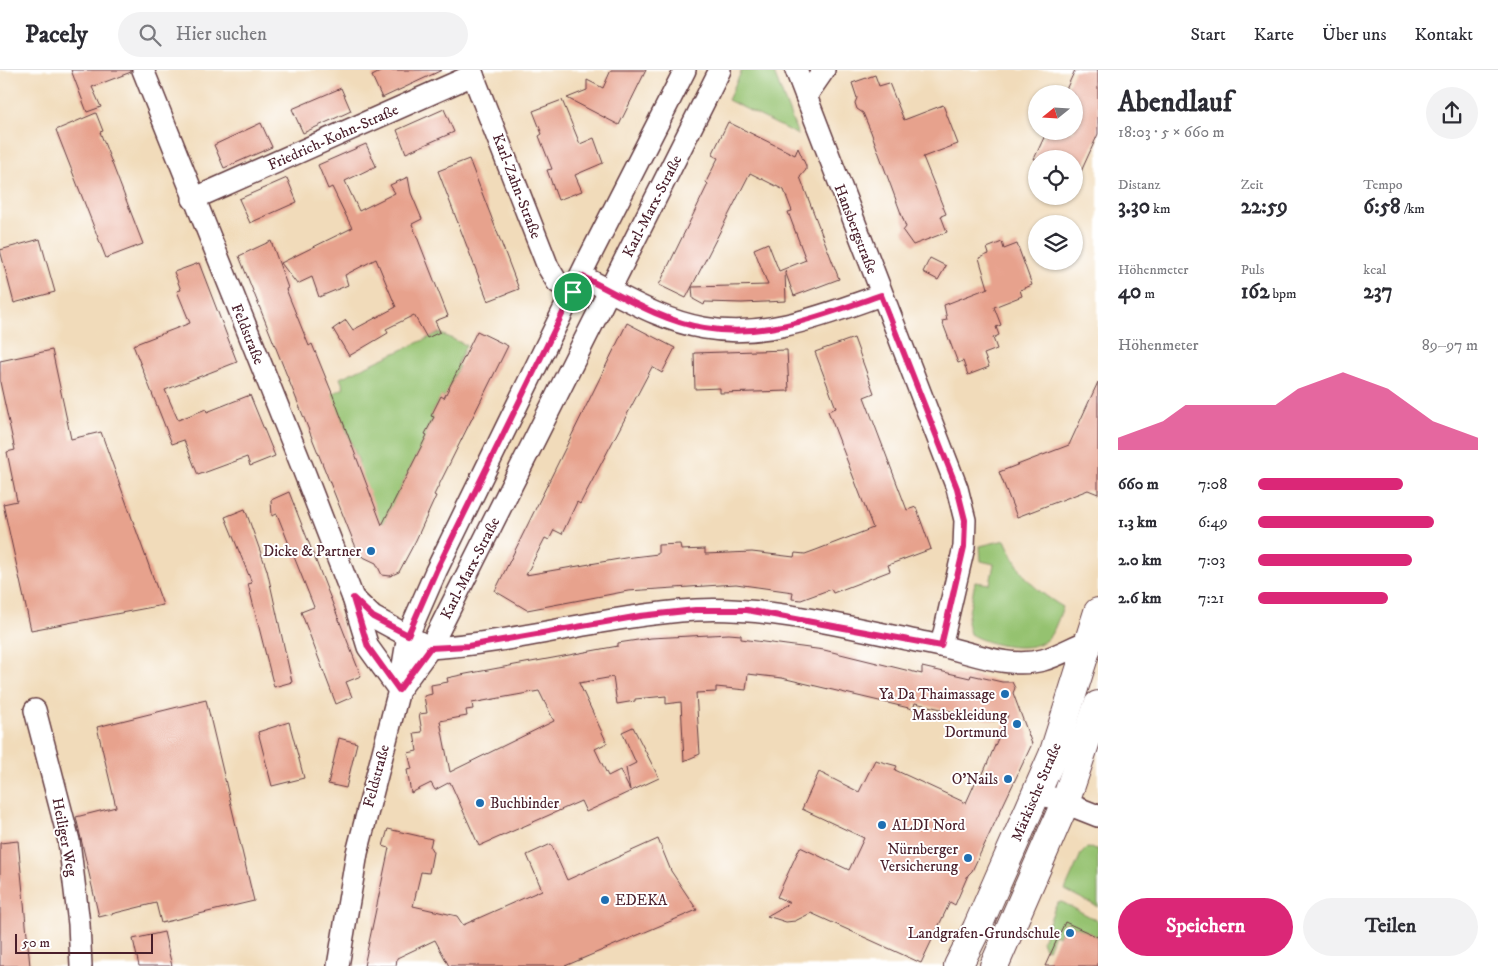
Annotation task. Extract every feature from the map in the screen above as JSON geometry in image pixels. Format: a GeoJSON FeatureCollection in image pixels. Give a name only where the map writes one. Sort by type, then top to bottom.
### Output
{"type":"FeatureCollection","features":[{"type":"Feature","properties":{"kind":"main road","name":"Märkische Straße"},"geometry":{"type":"LineString","coordinates":[[958,966],[981,920],[1057,745],[1098,612]]}},
{"type":"Feature","properties":{"kind":"main road","name":"Märkische Straße"},"geometry":{"type":"LineString","coordinates":[[994,966],[1065,803],[1098,704]]}},
{"type":"Feature","properties":{"kind":"street","name":"Feldstraße"},"geometry":{"type":"LineString","coordinates":[[143,70],[353,598],[368,647],[399,690],[364,824],[338,966]]}},
{"type":"Feature","properties":{"kind":"street","name":"Karl-Marx-Straße"},"geometry":{"type":"LineString","coordinates":[[399,690],[408,635],[440,562],[685,70]]}},
{"type":"Feature","properties":{"kind":"street","name":"Karl-Marx-Straße"},"geometry":{"type":"LineString","coordinates":[[399,690],[430,648],[720,70]]}},
{"type":"Feature","properties":{"kind":"street","name":"Hansbergstraße"},"geometry":{"type":"LineString","coordinates":[[796,70],[881,295],[957,488],[965,520],[964,547],[941,646]]}},
{"type":"Feature","properties":{"kind":"street"},"geometry":{"type":"LineString","coordinates":[[806,96],[824,70]]}},
{"type":"Feature","properties":{"kind":"street","name":"Friedrich-Kohn-Straße"},"geometry":{"type":"LineString","coordinates":[[194,199],[472,72]]}},
{"type":"Feature","properties":{"kind":"street","name":"Karl-Zahn-Straße"},"geometry":{"type":"LineString","coordinates":[[472,72],[548,267],[557,282],[610,290],[680,321],[703,328],[728,330],[773,329],[830,314],[881,295]]}},
{"type":"Feature","properties":{"kind":"street","name":"Feldstraße"},"geometry":{"type":"LineString","coordinates":[[353,598],[373,617],[430,648]]}},
{"type":"Feature","properties":{"kind":"street"},"geometry":{"type":"LineString","coordinates":[[430,648],[468,646],[640,616],[695,610],[747,610],[941,646],[1010,662],[1043,660],[1088,641]]}},
{"type":"Feature","properties":{"kind":"street","name":"Heiliger Weg"},"geometry":{"type":"LineString","coordinates":[[35,710],[69,841],[79,924],[81,966]]}},
{"type":"Feature","properties":{"kind":"street"},"geometry":{"type":"LineString","coordinates":[[1037,792],[1098,816]]}},
{"type":"Feature","properties":{"kind":"green space"},"geometry":{"type":"Polygon","coordinates":[[[742,70],[773,70],[798,135],[728,100],[742,70]]]}},
{"type":"Feature","properties":{"kind":"green space"},"geometry":{"type":"Polygon","coordinates":[[[439,333],[466,345],[457,365],[459,366],[444,398],[441,396],[431,416],[434,417],[425,433],[427,435],[383,523],[377,520],[359,462],[339,412],[329,395],[344,388],[340,378],[439,333]]]}},
{"type":"Feature","properties":{"kind":"green space"},"geometry":{"type":"Polygon","coordinates":[[[1005,540],[1016,562],[1034,586],[1063,607],[1050,636],[1034,646],[1011,647],[999,645],[970,634],[967,622],[975,582],[990,584],[994,564],[981,561],[980,546],[1005,540]]]}},
{"type":"Feature","properties":{"kind":"green space"},"geometry":{"type":"Polygon","coordinates":[[[1087,848],[1098,849],[1098,907],[1065,890],[1081,854],[1087,848]]]}},
{"type":"Feature","properties":{"kind":"green space"},"geometry":{"type":"Polygon","coordinates":[[[1062,902],[1098,921],[1098,937],[1065,922],[1058,936],[1054,934],[1048,949],[1045,949],[1042,941],[1055,907],[1058,903],[1062,902]]]}},
{"type":"Feature","properties":{"kind":"building"},"geometry":{"type":"Polygon","coordinates":[[[71,70],[131,70],[131,72],[92,87],[101,107],[87,112],[71,70]]]}},
{"type":"Feature","properties":{"kind":"building"},"geometry":{"type":"Polygon","coordinates":[[[384,70],[442,70],[382,98],[372,76],[384,70]]]}},
{"type":"Feature","properties":{"kind":"building"},"geometry":{"type":"Polygon","coordinates":[[[611,70],[646,70],[619,125],[567,98],[587,90],[587,80],[603,88],[611,70]]]}},
{"type":"Feature","properties":{"kind":"building"},"geometry":{"type":"Polygon","coordinates":[[[1075,70],[1098,70],[1098,134],[1083,167],[1083,150],[1038,150],[1043,140],[1083,140],[1083,85],[1068,85],[1075,70]]]}},
{"type":"Feature","properties":{"kind":"building"},"geometry":{"type":"Polygon","coordinates":[[[875,75],[879,86],[889,83],[904,120],[943,105],[958,144],[923,157],[946,214],[941,216],[947,232],[913,245],[903,231],[906,227],[871,132],[863,113],[857,109],[855,103],[857,98],[852,83],[875,75]]]}},
{"type":"Feature","properties":{"kind":"building"},"geometry":{"type":"Polygon","coordinates":[[[341,88],[351,111],[303,133],[292,109],[341,88]]]}},
{"type":"Feature","properties":{"kind":"building"},"geometry":{"type":"Polygon","coordinates":[[[562,100],[580,144],[594,138],[603,163],[575,175],[582,191],[558,200],[547,170],[552,169],[539,136],[542,134],[533,111],[562,100]]]}},
{"type":"Feature","properties":{"kind":"building"},"geometry":{"type":"Polygon","coordinates":[[[444,109],[454,132],[406,153],[397,130],[444,109]]]}},
{"type":"Feature","properties":{"kind":"building"},"geometry":{"type":"Polygon","coordinates":[[[96,113],[103,131],[100,132],[143,244],[106,258],[56,130],[96,113]]]}},
{"type":"Feature","properties":{"kind":"building"},"geometry":{"type":"Polygon","coordinates":[[[728,122],[795,155],[798,148],[806,166],[806,170],[800,177],[839,279],[794,296],[785,271],[786,301],[705,302],[704,305],[693,299],[692,287],[768,285],[754,249],[768,243],[779,271],[806,260],[788,212],[792,211],[784,190],[750,173],[686,298],[659,285],[708,184],[706,182],[718,158],[712,155],[728,122]]]}},
{"type":"Feature","properties":{"kind":"building"},"geometry":{"type":"Polygon","coordinates":[[[261,123],[272,147],[224,168],[214,145],[261,123]]]}},
{"type":"Feature","properties":{"kind":"building"},"geometry":{"type":"Polygon","coordinates":[[[366,144],[376,166],[345,181],[359,211],[395,193],[390,185],[408,177],[411,193],[422,219],[412,224],[448,316],[435,321],[440,332],[427,338],[414,315],[386,329],[388,333],[349,356],[333,329],[346,320],[353,330],[396,307],[376,259],[345,275],[348,285],[319,297],[312,277],[297,284],[281,263],[352,228],[332,187],[328,189],[318,165],[366,144]]]}},
{"type":"Feature","properties":{"kind":"building"},"geometry":{"type":"Polygon","coordinates":[[[469,159],[519,289],[488,301],[438,171],[469,159]]]}},
{"type":"Feature","properties":{"kind":"building"},"geometry":{"type":"Polygon","coordinates":[[[287,178],[297,202],[250,223],[239,199],[287,178]]]}},
{"type":"Feature","properties":{"kind":"building"},"geometry":{"type":"Polygon","coordinates":[[[40,239],[55,292],[14,303],[0,250],[40,239]]]}},
{"type":"Feature","properties":{"kind":"building"},"geometry":{"type":"Polygon","coordinates":[[[271,241],[288,288],[286,289],[309,346],[312,344],[332,393],[382,525],[427,435],[425,434],[434,417],[431,416],[441,396],[444,398],[477,331],[508,346],[434,495],[436,496],[416,540],[399,572],[390,576],[382,575],[376,563],[359,555],[239,256],[271,241]]]}},
{"type":"Feature","properties":{"kind":"building"},"geometry":{"type":"Polygon","coordinates":[[[1002,242],[1004,249],[1017,244],[1032,285],[1020,290],[1022,296],[994,307],[1001,325],[996,327],[999,335],[993,338],[997,349],[984,354],[989,367],[968,375],[963,361],[958,363],[942,321],[947,320],[944,305],[988,288],[979,258],[989,254],[987,248],[1002,242]]]}},
{"type":"Feature","properties":{"kind":"building"},"geometry":{"type":"Polygon","coordinates":[[[930,258],[946,266],[938,280],[923,272],[930,258]]]}},
{"type":"Feature","properties":{"kind":"building"},"geometry":{"type":"Polygon","coordinates":[[[199,263],[237,362],[165,390],[178,420],[206,409],[207,412],[250,395],[275,456],[250,466],[247,457],[198,475],[184,440],[172,444],[133,345],[190,323],[177,291],[181,290],[174,272],[199,263]]]}},
{"type":"Feature","properties":{"kind":"building"},"geometry":{"type":"Polygon","coordinates":[[[627,323],[675,348],[662,373],[652,367],[580,504],[577,502],[562,534],[554,530],[549,540],[545,538],[526,575],[658,554],[658,545],[680,544],[681,550],[705,549],[705,554],[752,552],[794,557],[795,553],[805,554],[873,528],[828,411],[836,408],[815,352],[854,338],[874,393],[864,397],[907,510],[916,507],[931,549],[888,565],[890,571],[833,593],[831,589],[801,600],[792,599],[793,592],[736,584],[628,591],[527,610],[495,591],[627,323]]]}},
{"type":"Feature","properties":{"kind":"building"},"geometry":{"type":"Polygon","coordinates":[[[52,350],[71,439],[101,432],[163,605],[31,630],[3,504],[17,501],[7,452],[15,450],[0,382],[0,361],[52,350]]]}},
{"type":"Feature","properties":{"kind":"building"},"geometry":{"type":"Polygon","coordinates":[[[787,350],[789,391],[720,393],[720,388],[695,389],[694,353],[787,350]]]}},
{"type":"Feature","properties":{"kind":"building"},"geometry":{"type":"Polygon","coordinates":[[[1098,382],[1098,494],[1088,490],[1017,517],[999,472],[1069,445],[1098,382]]]}},
{"type":"Feature","properties":{"kind":"building"},"geometry":{"type":"Polygon","coordinates":[[[289,492],[361,676],[346,682],[352,697],[336,704],[301,612],[314,607],[277,514],[272,516],[271,500],[289,492]]]}},
{"type":"Feature","properties":{"kind":"building"},"geometry":{"type":"Polygon","coordinates":[[[245,509],[267,570],[292,682],[274,687],[248,584],[252,583],[225,517],[245,509]]]}},
{"type":"Feature","properties":{"kind":"building"},"geometry":{"type":"Polygon","coordinates":[[[741,635],[741,639],[824,650],[922,674],[922,667],[970,678],[971,675],[1002,682],[1012,682],[1015,688],[1013,693],[1032,744],[955,905],[950,902],[921,963],[811,913],[795,921],[786,922],[767,916],[790,903],[777,897],[800,847],[849,870],[864,838],[802,809],[819,772],[859,792],[875,760],[897,766],[895,770],[966,803],[979,774],[982,776],[1008,715],[994,721],[915,703],[913,709],[782,678],[748,674],[746,690],[716,687],[716,692],[696,693],[700,754],[684,761],[681,702],[666,704],[666,696],[635,699],[635,701],[617,704],[613,677],[579,683],[607,743],[595,749],[608,776],[620,770],[630,790],[626,768],[636,763],[622,732],[633,727],[659,778],[586,812],[581,801],[479,846],[450,782],[435,790],[431,783],[411,793],[407,770],[412,769],[408,753],[417,751],[414,733],[422,732],[419,714],[427,713],[424,696],[432,694],[431,685],[448,682],[447,678],[618,646],[618,643],[651,638],[741,635]],[[539,691],[472,703],[473,709],[466,710],[467,716],[440,721],[450,772],[554,721],[539,691]]]}},
{"type":"Feature","properties":{"kind":"building"},"geometry":{"type":"Polygon","coordinates":[[[206,700],[254,901],[161,923],[156,903],[99,917],[76,817],[116,807],[97,727],[206,700]]]}},
{"type":"Feature","properties":{"kind":"building"},"geometry":{"type":"Polygon","coordinates":[[[289,722],[304,778],[272,786],[258,732],[289,722]]]}},
{"type":"Feature","properties":{"kind":"building"},"geometry":{"type":"Polygon","coordinates":[[[339,738],[357,743],[346,788],[328,784],[339,738]]]}},
{"type":"Feature","properties":{"kind":"building","name":"EDEKA"},"geometry":{"type":"Polygon","coordinates":[[[388,829],[432,839],[430,847],[433,852],[429,873],[421,872],[413,906],[457,916],[463,925],[542,890],[527,855],[551,844],[567,880],[658,839],[671,871],[697,910],[565,966],[449,966],[435,940],[397,958],[396,966],[364,966],[389,848],[383,846],[388,829]]]}},
{"type":"Feature","properties":{"kind":"building"},"geometry":{"type":"Polygon","coordinates":[[[18,841],[30,966],[0,966],[0,843],[18,841]]]}},
{"type":"Feature","properties":{"kind":"building"},"geometry":{"type":"Polygon","coordinates":[[[1065,922],[1098,937],[1098,966],[1045,966],[1065,922]]]}},
{"type":"Feature","properties":{"kind":"building"},"geometry":{"type":"Polygon","coordinates":[[[164,932],[172,966],[139,966],[133,939],[164,932]]]}},
{"type":"Feature","properties":{"kind":"place","name":"Dicke & Partner"},"geometry":{"type":"Point","coordinates":[371,551]}},
{"type":"Feature","properties":{"kind":"place","name":"Ya Da Thaimassage"},"geometry":{"type":"Point","coordinates":[1005,694]}},
{"type":"Feature","properties":{"kind":"place","name":"Massbekleidung Dortmund"},"geometry":{"type":"Point","coordinates":[1017,724]}},
{"type":"Feature","properties":{"kind":"place","name":"O'Nails"},"geometry":{"type":"Point","coordinates":[1008,779]}},
{"type":"Feature","properties":{"kind":"place","name":"Buchbinder"},"geometry":{"type":"Point","coordinates":[480,803]}},
{"type":"Feature","properties":{"kind":"place","name":"ALDI Nord"},"geometry":{"type":"Point","coordinates":[882,825]}},
{"type":"Feature","properties":{"kind":"place","name":"Nürnberger Versicherung"},"geometry":{"type":"Point","coordinates":[968,858]}},
{"type":"Feature","properties":{"kind":"place","name":"EDEKA"},"geometry":{"type":"Point","coordinates":[605,900]}},
{"type":"Feature","properties":{"kind":"place","name":"Landgrafen-Grundschule"},"geometry":{"type":"Point","coordinates":[1070,933]}},
{"type":"Feature","properties":{"kind":"route"},"geometry":{"type":"LineString","coordinates":[[581,276],[648,309],[680,321],[703,328],[728,330],[773,329],[830,314],[881,295],[957,488],[965,520],[964,547],[941,646],[747,610],[695,610],[640,616],[468,646],[430,648],[399,690],[368,647],[353,598],[373,617],[408,635],[436,571],[573,292],[581,276]]}}]}
